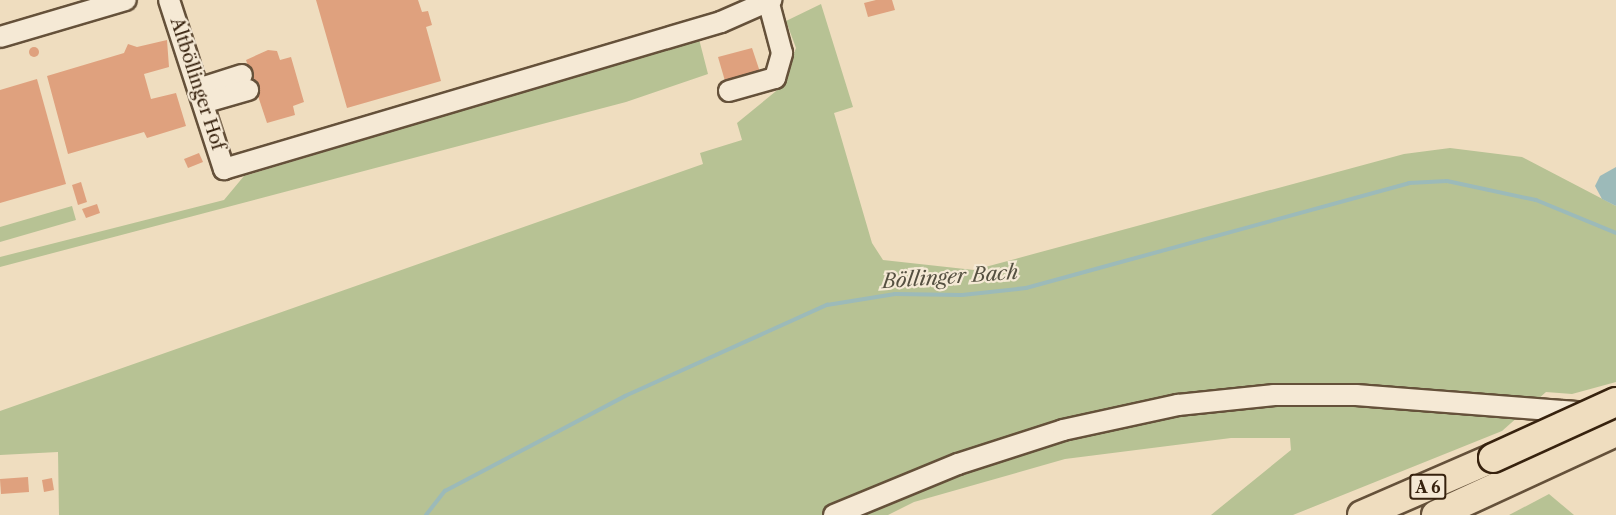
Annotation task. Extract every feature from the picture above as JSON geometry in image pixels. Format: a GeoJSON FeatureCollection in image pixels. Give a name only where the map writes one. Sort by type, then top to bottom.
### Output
{"type":"FeatureCollection","features":[{"type":"Feature","properties":{"kind":"highway","name":"A 6"},"geometry":{"type":"LineString","coordinates":[[1362,515],[1616,402]]}},
{"type":"Feature","properties":{"kind":"highway","name":"A 6"},"geometry":{"type":"LineString","coordinates":[[1436,515],[1616,432]]}},
{"type":"Feature","properties":{"kind":"street"},"geometry":{"type":"LineString","coordinates":[[0,38],[106,3],[126,0]]}},
{"type":"Feature","properties":{"kind":"street","name":"Altböllinger Hof"},"geometry":{"type":"LineString","coordinates":[[169,0],[224,169],[721,22],[769,1]]}},
{"type":"Feature","properties":{"kind":"street"},"geometry":{"type":"LineString","coordinates":[[729,91],[775,78],[782,53],[769,1]]}},
{"type":"Feature","properties":{"kind":"street"},"geometry":{"type":"LineString","coordinates":[[200,96],[245,83]]}},
{"type":"Feature","properties":{"kind":"street"},"geometry":{"type":"LineString","coordinates":[[834,515],[969,460],[1063,430],[1178,405],[1274,395],[1356,395],[1616,416]]}},
{"type":"Feature","properties":{"kind":"green space"},"geometry":{"type":"Polygon","coordinates":[[[821,4],[853,107],[834,113],[872,243],[883,260],[974,270],[1404,154],[1450,148],[1522,157],[1616,206],[1616,382],[1572,394],[1546,392],[1502,431],[1293,515],[1211,515],[1291,450],[1290,438],[1231,438],[1065,459],[914,502],[888,515],[59,515],[58,452],[0,455],[0,411],[703,164],[700,153],[742,140],[737,123],[781,87],[796,48],[786,21],[821,4]]]}},
{"type":"Feature","properties":{"kind":"green space"},"geometry":{"type":"Polygon","coordinates":[[[699,39],[708,74],[626,102],[0,267],[0,257],[224,200],[244,176],[699,39]]]}},
{"type":"Feature","properties":{"kind":"green space"},"geometry":{"type":"Polygon","coordinates":[[[72,206],[76,220],[0,242],[0,227],[72,206]]]}},
{"type":"Feature","properties":{"kind":"green space"},"geometry":{"type":"Polygon","coordinates":[[[1549,494],[1574,515],[1509,515],[1549,494]]]}},
{"type":"Feature","properties":{"kind":"water"},"geometry":{"type":"Polygon","coordinates":[[[1616,167],[1616,206],[1602,199],[1595,186],[1600,176],[1616,167]]]}},
{"type":"Feature","properties":{"kind":"building"},"geometry":{"type":"Polygon","coordinates":[[[316,0],[418,0],[422,12],[428,11],[432,25],[426,27],[441,81],[347,108],[316,0]]]}},
{"type":"Feature","properties":{"kind":"building"},"geometry":{"type":"Polygon","coordinates":[[[892,0],[895,10],[868,17],[864,3],[892,0]]]}},
{"type":"Feature","properties":{"kind":"building"},"geometry":{"type":"Polygon","coordinates":[[[167,40],[169,67],[144,74],[151,99],[176,93],[186,126],[147,138],[144,132],[68,154],[47,76],[124,53],[128,44],[137,47],[167,40]]]}},
{"type":"Feature","properties":{"kind":"building"},"geometry":{"type":"Polygon","coordinates":[[[34,47],[38,48],[38,56],[34,57],[30,56],[29,52],[30,48],[34,47]]]}},
{"type":"Feature","properties":{"kind":"building"},"geometry":{"type":"Polygon","coordinates":[[[752,48],[760,72],[725,81],[718,57],[752,48]]]}},
{"type":"Feature","properties":{"kind":"building"},"geometry":{"type":"Polygon","coordinates":[[[268,50],[277,51],[280,60],[291,57],[304,102],[293,106],[295,115],[267,123],[246,60],[268,50]]]}},
{"type":"Feature","properties":{"kind":"building"},"geometry":{"type":"Polygon","coordinates":[[[37,79],[66,184],[0,203],[0,90],[37,79]]]}},
{"type":"Feature","properties":{"kind":"building"},"geometry":{"type":"Polygon","coordinates":[[[199,153],[203,162],[188,168],[184,159],[199,153]]]}},
{"type":"Feature","properties":{"kind":"building"},"geometry":{"type":"Polygon","coordinates":[[[81,182],[87,202],[78,205],[72,185],[81,182]]]}},
{"type":"Feature","properties":{"kind":"building"},"geometry":{"type":"Polygon","coordinates":[[[97,204],[100,213],[86,218],[82,209],[97,204]]]}},
{"type":"Feature","properties":{"kind":"building"},"geometry":{"type":"Polygon","coordinates":[[[28,477],[29,492],[1,494],[0,479],[28,477]]]}},
{"type":"Feature","properties":{"kind":"building"},"geometry":{"type":"Polygon","coordinates":[[[52,478],[54,490],[44,492],[42,480],[52,478]]]}},
{"type":"Feature","properties":{"kind":"waterway","name":"Böllinger Bach"},"geometry":{"type":"LineString","coordinates":[[426,515],[445,491],[625,396],[827,305],[895,294],[962,295],[1026,288],[1409,183],[1447,181],[1536,200],[1616,233]]}}]}
